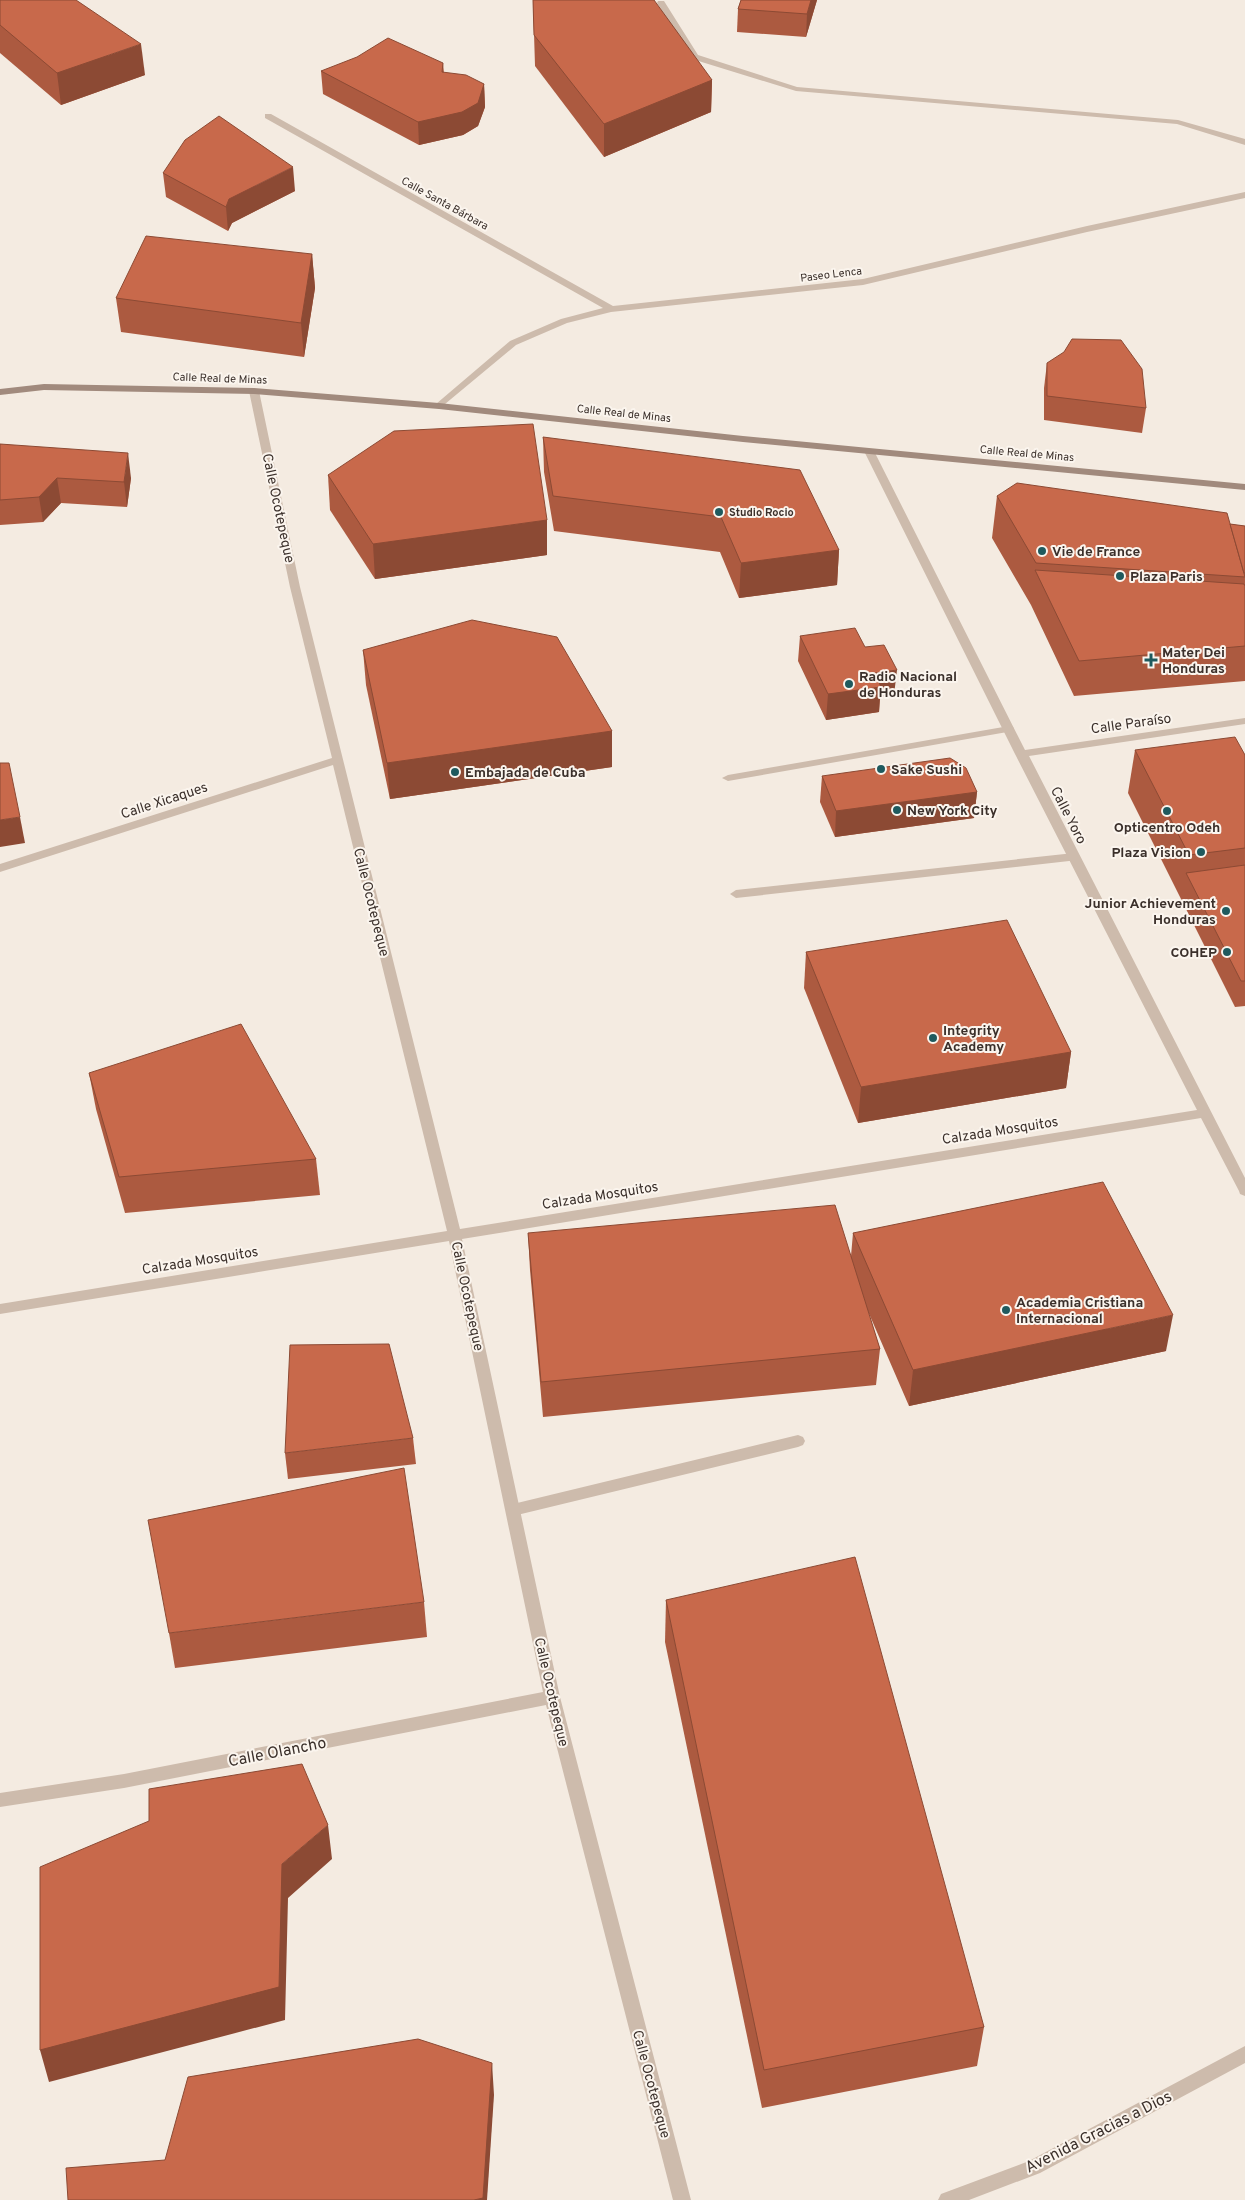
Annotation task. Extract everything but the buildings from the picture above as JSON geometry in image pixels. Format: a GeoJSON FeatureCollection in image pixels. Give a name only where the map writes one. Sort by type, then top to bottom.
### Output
{"type":"FeatureCollection","features":[{"type":"Feature","properties":{"kind":"street"},"geometry":{"type":"LineString","coordinates":[[661,2],[695,57],[796,89],[1178,122],[1245,142]]}},
{"type":"Feature","properties":{"kind":"street","name":"Calle Santa Bárbara"},"geometry":{"type":"LineString","coordinates":[[268,116],[611,309]]}},
{"type":"Feature","properties":{"kind":"street","name":"Paseo Lenca"},"geometry":{"type":"LineString","coordinates":[[439,406],[513,343],[564,321],[611,309],[863,282],[1245,195]]}},
{"type":"Feature","properties":{"kind":"street","name":"Calle Real de Minas"},"geometry":{"type":"LineString","coordinates":[[0,392],[44,387],[254,391],[439,406],[869,451],[1245,487]]}},
{"type":"Feature","properties":{"kind":"street","name":"Calle Ocotepeque"},"geometry":{"type":"LineString","coordinates":[[254,391],[296,587],[337,760],[455,1236],[552,1697],[682,2200]]}},
{"type":"Feature","properties":{"kind":"street","name":"Calle Yoro"},"geometry":{"type":"LineString","coordinates":[[869,451],[1021,754],[1245,1191]]}},
{"type":"Feature","properties":{"kind":"street","name":"Calle Paraíso"},"geometry":{"type":"LineString","coordinates":[[1021,754],[1245,721]]}},
{"type":"Feature","properties":{"kind":"street"},"geometry":{"type":"LineString","coordinates":[[728,778],[1009,730]]}},
{"type":"Feature","properties":{"kind":"street","name":"Calle Xicaques"},"geometry":{"type":"LineString","coordinates":[[0,868],[337,760]]}},
{"type":"Feature","properties":{"kind":"street"},"geometry":{"type":"LineString","coordinates":[[736,894],[1074,857]]}},
{"type":"Feature","properties":{"kind":"street","name":"Calzada Mosquitos"},"geometry":{"type":"LineString","coordinates":[[0,1309],[1205,1113]]}},
{"type":"Feature","properties":{"kind":"street"},"geometry":{"type":"LineString","coordinates":[[513,1510],[798,1441]]}},
{"type":"Feature","properties":{"kind":"street","name":"Calle Olancho"},"geometry":{"type":"LineString","coordinates":[[0,1800],[124,1781],[552,1697]]}},
{"type":"Feature","properties":{"kind":"street","name":"Avenida Gracias a Dios"},"geometry":{"type":"LineString","coordinates":[[947,2200],[1034,2166],[1245,2054]]}},
{"type":"Feature","properties":{"kind":"place","name":"Studio Rocio"},"geometry":{"type":"Point","coordinates":[719,512]}},
{"type":"Feature","properties":{"kind":"place","name":"Vie de France"},"geometry":{"type":"Point","coordinates":[1042,551]}},
{"type":"Feature","properties":{"kind":"place","name":"Plaza Paris"},"geometry":{"type":"Point","coordinates":[1120,576]}},
{"type":"Feature","properties":{"kind":"place","name":"Mater Dei Honduras"},"geometry":{"type":"Point","coordinates":[1151,660]}},
{"type":"Feature","properties":{"kind":"place","name":"Radio Nacional de Honduras"},"geometry":{"type":"Point","coordinates":[849,684]}},
{"type":"Feature","properties":{"kind":"place","name":"Sake Sushi"},"geometry":{"type":"Point","coordinates":[881,769]}},
{"type":"Feature","properties":{"kind":"place","name":"Embajada de Cuba"},"geometry":{"type":"Point","coordinates":[455,772]}},
{"type":"Feature","properties":{"kind":"place","name":"New York City"},"geometry":{"type":"Point","coordinates":[897,810]}},
{"type":"Feature","properties":{"kind":"place","name":"Opticentro Odeh"},"geometry":{"type":"Point","coordinates":[1167,811]}},
{"type":"Feature","properties":{"kind":"place","name":"Plaza Vision"},"geometry":{"type":"Point","coordinates":[1201,852]}},
{"type":"Feature","properties":{"kind":"place","name":"Junior Achievement Honduras"},"geometry":{"type":"Point","coordinates":[1226,911]}},
{"type":"Feature","properties":{"kind":"place","name":"COHEP"},"geometry":{"type":"Point","coordinates":[1227,952]}},
{"type":"Feature","properties":{"kind":"place","name":"Integrity Academy"},"geometry":{"type":"Point","coordinates":[933,1038]}},
{"type":"Feature","properties":{"kind":"place","name":"Academia Cristiana Internacional"},"geometry":{"type":"Point","coordinates":[1006,1310]}}]}
